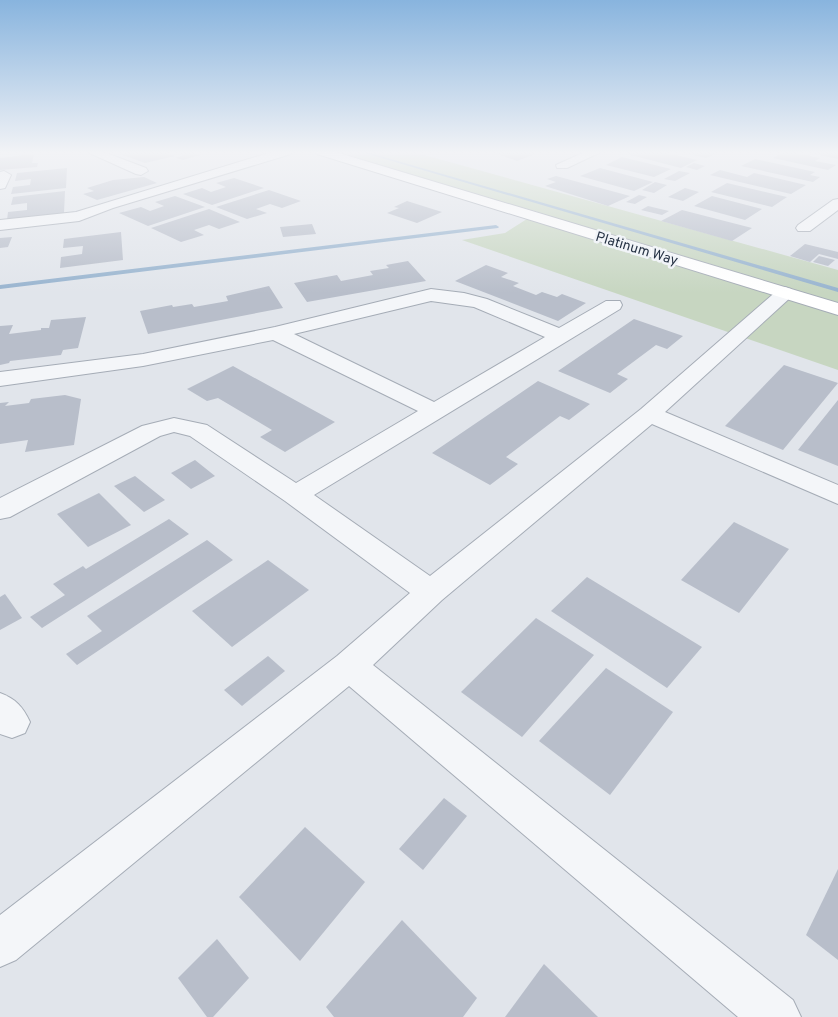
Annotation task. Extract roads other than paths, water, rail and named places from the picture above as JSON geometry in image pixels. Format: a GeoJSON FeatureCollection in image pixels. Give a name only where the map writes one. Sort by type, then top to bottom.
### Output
{"type":"FeatureCollection","features":[{"type":"Feature","properties":{"kind":"street"},"geometry":{"type":"LineString","coordinates":[[0,225],[79,216],[129,198]]}},
{"type":"Feature","properties":{"kind":"street","name":"Platinum Way"},"geometry":{"type":"LineString","coordinates":[[479,198],[838,309]]}},
{"type":"Feature","properties":{"kind":"street"},"geometry":{"type":"LineString","coordinates":[[804,228],[838,203]]}},
{"type":"Feature","properties":{"kind":"street"},"geometry":{"type":"LineString","coordinates":[[0,944],[349,666],[431,592],[649,414],[786,293]]}},
{"type":"Feature","properties":{"kind":"street"},"geometry":{"type":"LineString","coordinates":[[0,380],[144,360],[275,333],[431,295],[453,294],[470,299],[560,336]]}},
{"type":"Feature","properties":{"kind":"street"},"geometry":{"type":"LineString","coordinates":[[295,495],[613,305]]}},
{"type":"Feature","properties":{"kind":"street"},"geometry":{"type":"LineString","coordinates":[[275,333],[435,411]]}},
{"type":"Feature","properties":{"kind":"street"},"geometry":{"type":"LineString","coordinates":[[649,414],[838,495]]}},
{"type":"Feature","properties":{"kind":"street"},"geometry":{"type":"LineString","coordinates":[[0,510],[151,431],[174,425],[198,430],[295,495],[431,592]]}},
{"type":"Feature","properties":{"kind":"street"},"geometry":{"type":"LineString","coordinates":[[349,666],[776,1017]]}},
{"type":"Feature","properties":{"kind":"waterway"},"geometry":{"type":"LineString","coordinates":[[523,198],[838,290]]}},
{"type":"Feature","properties":{"kind":"waterway"},"geometry":{"type":"LineString","coordinates":[[0,287],[496,227]]}}]}
